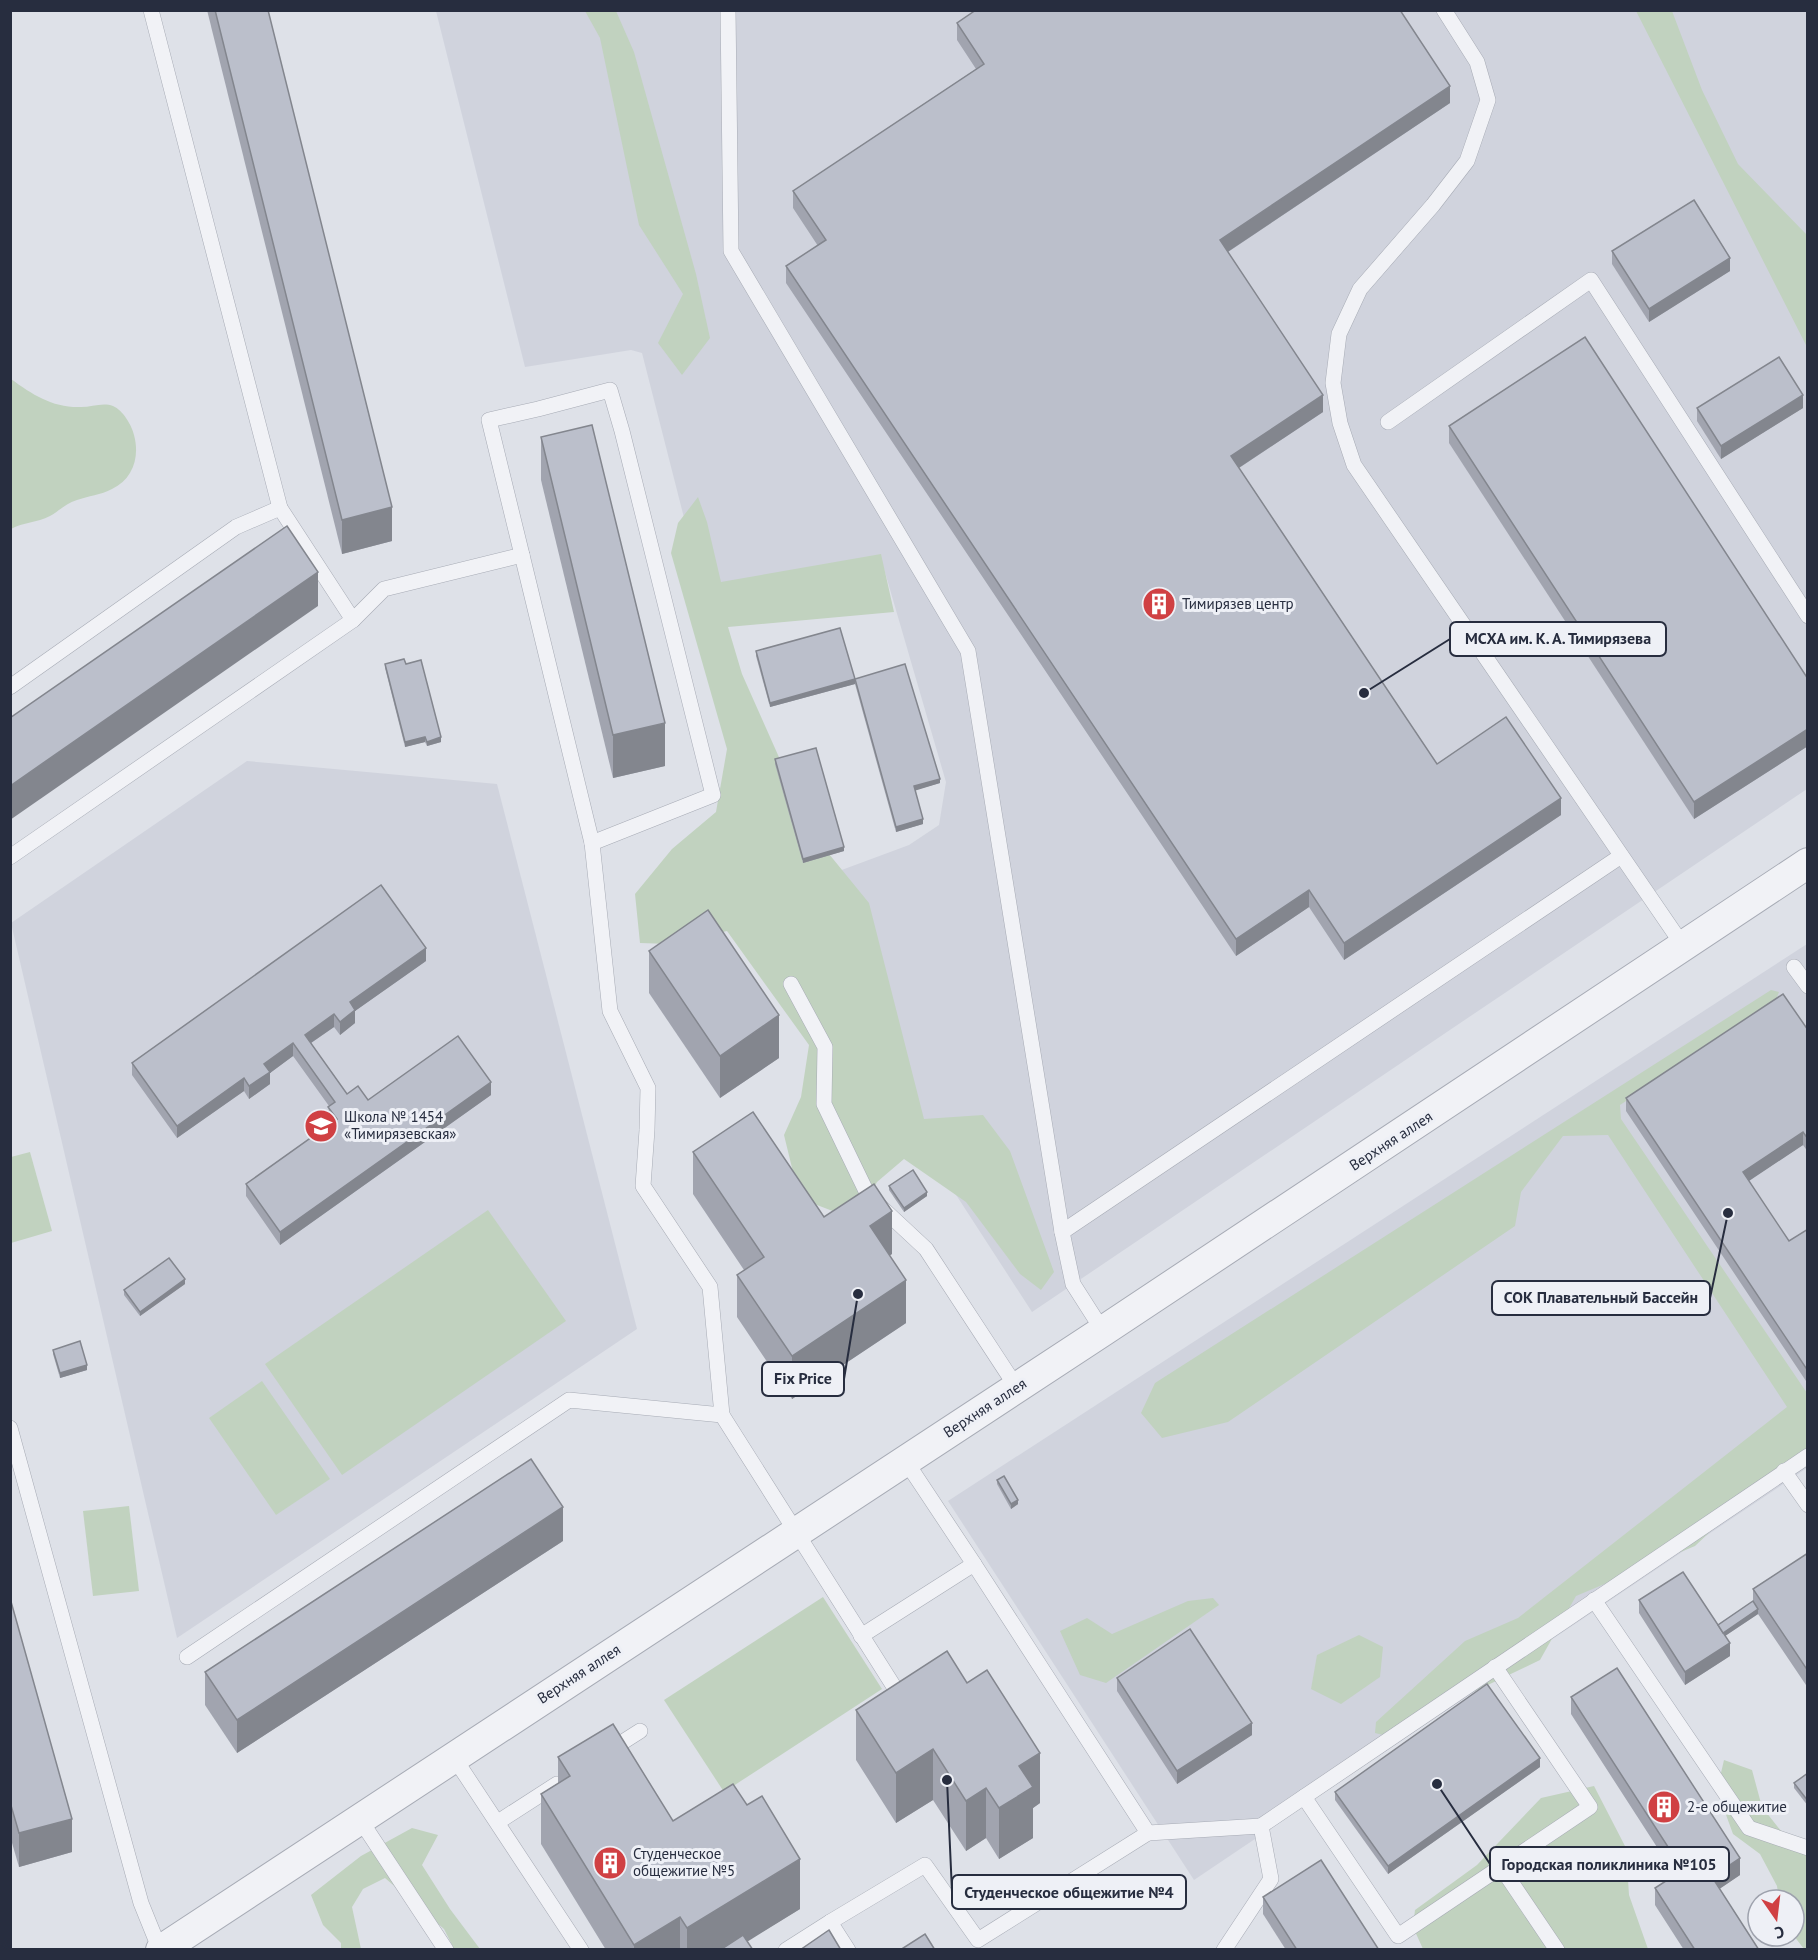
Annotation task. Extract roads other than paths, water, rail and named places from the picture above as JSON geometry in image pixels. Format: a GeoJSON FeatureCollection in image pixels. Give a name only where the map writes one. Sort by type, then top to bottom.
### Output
{"type":"FeatureCollection","features":[{"type":"Feature","properties":{"kind":"street","name":"Верхняя аллея"},"geometry":{"type":"LineString","coordinates":[[161,1950],[453,1756],[1017,1388],[1808,863]]}},
{"type":"Feature","properties":{"kind":"lane"},"geometry":{"type":"LineString","coordinates":[[151,10],[280,508],[353,620]]}},
{"type":"Feature","properties":{"kind":"lane"},"geometry":{"type":"LineString","coordinates":[[728,10],[731,251],[968,651],[1062,1232],[1073,1284],[1103,1331]]}},
{"type":"Feature","properties":{"kind":"lane"},"geometry":{"type":"LineString","coordinates":[[1444,10],[1477,62],[1488,100],[1467,161],[1433,205],[1360,289],[1339,334],[1333,383],[1340,423],[1354,465],[1684,947]]}},
{"type":"Feature","properties":{"kind":"lane"},"geometry":{"type":"LineString","coordinates":[[1388,422],[1591,280],[1808,616]]}},
{"type":"Feature","properties":{"kind":"lane"},"geometry":{"type":"LineString","coordinates":[[592,843],[713,795],[610,390],[489,420],[592,843],[610,1011],[648,1088],[643,1186],[710,1287],[722,1415],[898,1693]]}},
{"type":"Feature","properties":{"kind":"lane"},"geometry":{"type":"LineString","coordinates":[[10,687],[236,527],[280,508]]}},
{"type":"Feature","properties":{"kind":"lane"},"geometry":{"type":"LineString","coordinates":[[10,857],[353,620],[384,589],[522,555]]}},
{"type":"Feature","properties":{"kind":"lane"},"geometry":{"type":"LineString","coordinates":[[1062,1232],[1621,856]]}},
{"type":"Feature","properties":{"kind":"lane"},"geometry":{"type":"LineString","coordinates":[[1794,966],[1808,986]]}},
{"type":"Feature","properties":{"kind":"lane"},"geometry":{"type":"LineString","coordinates":[[791,984],[825,1047],[824,1104],[868,1195],[926,1249],[1017,1388]]}},
{"type":"Feature","properties":{"kind":"lane"},"geometry":{"type":"LineString","coordinates":[[187,1657],[569,1400],[722,1415]]}},
{"type":"Feature","properties":{"kind":"lane"},"geometry":{"type":"LineString","coordinates":[[10,1428],[141,1903],[161,1950]]}},
{"type":"Feature","properties":{"kind":"lane"},"geometry":{"type":"LineString","coordinates":[[786,1950],[925,1865],[978,1940],[1148,1833],[1261,1826],[1808,1456]]}},
{"type":"Feature","properties":{"kind":"lane"},"geometry":{"type":"LineString","coordinates":[[905,1460],[1148,1833]]}},
{"type":"Feature","properties":{"kind":"lane"},"geometry":{"type":"LineString","coordinates":[[1784,1472],[1808,1505]]}},
{"type":"Feature","properties":{"kind":"lane"},"geometry":{"type":"LineString","coordinates":[[861,1636],[974,1564]]}},
{"type":"Feature","properties":{"kind":"lane"},"geometry":{"type":"LineString","coordinates":[[1594,1600],[1749,1828],[1808,1848]]}},
{"type":"Feature","properties":{"kind":"lane"},"geometry":{"type":"LineString","coordinates":[[1304,1797],[1398,1936],[1590,1807],[1495,1667]]}},
{"type":"Feature","properties":{"kind":"lane"},"geometry":{"type":"LineString","coordinates":[[593,1761],[640,1731]]}},
{"type":"Feature","properties":{"kind":"lane"},"geometry":{"type":"LineString","coordinates":[[453,1756],[581,1950]]}},
{"type":"Feature","properties":{"kind":"lane"},"geometry":{"type":"LineString","coordinates":[[498,1822],[574,1774]]}},
{"type":"Feature","properties":{"kind":"lane"},"geometry":{"type":"LineString","coordinates":[[359,1818],[447,1950]]}},
{"type":"Feature","properties":{"kind":"lane"},"geometry":{"type":"LineString","coordinates":[[1224,1950],[1271,1879],[1261,1826]]}},
{"type":"Feature","properties":{"kind":"lane"},"geometry":{"type":"LineString","coordinates":[[1501,1867],[1557,1950]]}},
{"type":"Feature","properties":{"kind":"lane"},"geometry":{"type":"LineString","coordinates":[[830,1922],[849,1950]]}},
{"type":"Feature","properties":{"kind":"place","name":"Тимирязев центр"},"geometry":{"type":"Point","coordinates":[1159,604]}},
{"type":"Feature","properties":{"kind":"place","name":"МСХА им. К. А. Тимирязева"},"geometry":{"type":"Point","coordinates":[1364,693]}},
{"type":"Feature","properties":{"kind":"place","name":"Школа № 1454 «Тимирязевская»"},"geometry":{"type":"Point","coordinates":[321,1126]}},
{"type":"Feature","properties":{"kind":"place","name":"СОК Плавательный Бассейн"},"geometry":{"type":"Point","coordinates":[1728,1213]}},
{"type":"Feature","properties":{"kind":"place","name":"Fix Price"},"geometry":{"type":"Point","coordinates":[858,1294]}},
{"type":"Feature","properties":{"kind":"place","name":"Студенческое общежитие №4"},"geometry":{"type":"Point","coordinates":[947,1780]}},
{"type":"Feature","properties":{"kind":"place","name":"Городская поликлиника №105"},"geometry":{"type":"Point","coordinates":[1437,1784]}},
{"type":"Feature","properties":{"kind":"place","name":"2-е общежитие"},"geometry":{"type":"Point","coordinates":[1664,1807]}},
{"type":"Feature","properties":{"kind":"place","name":"Студенческое общежитие №5"},"geometry":{"type":"Point","coordinates":[610,1863]}}]}
